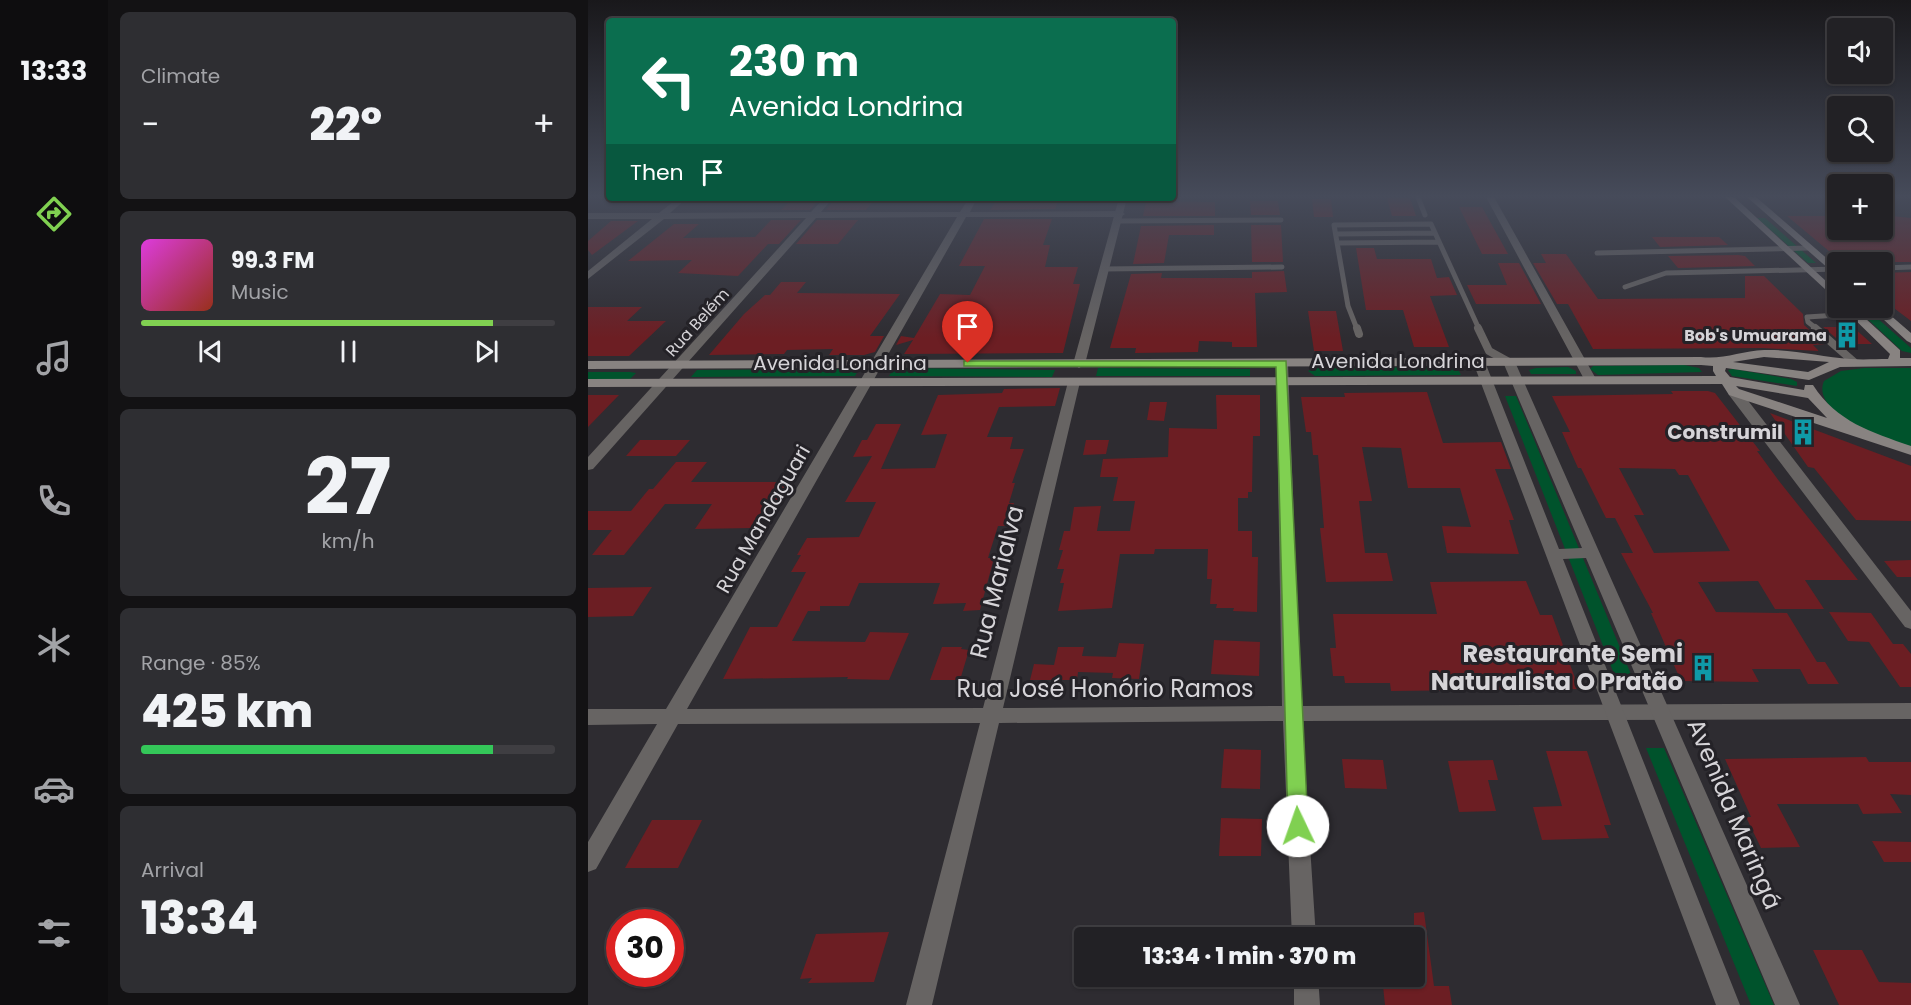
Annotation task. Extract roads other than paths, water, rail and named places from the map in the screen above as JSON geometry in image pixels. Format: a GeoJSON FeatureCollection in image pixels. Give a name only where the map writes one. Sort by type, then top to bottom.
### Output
{"type":"FeatureCollection","features":[{"type":"Feature","properties":{"kind":"main road"},"geometry":{"type":"LineString","coordinates":[[1779,244],[1827,287]]}},
{"type":"Feature","properties":{"kind":"main road"},"geometry":{"type":"LineString","coordinates":[[1804,244],[1827,264]]}},
{"type":"Feature","properties":{"kind":"main road"},"geometry":{"type":"LineString","coordinates":[[1859,318],[1896,353],[1893,362]]}},
{"type":"Feature","properties":{"kind":"main road"},"geometry":{"type":"LineString","coordinates":[[1887,318],[1911,339]]}},
{"type":"Feature","properties":{"kind":"main road"},"geometry":{"type":"LineString","coordinates":[[1850,362],[1812,355],[1753,355],[1729,357],[1720,363],[1719,371],[1729,386],[1911,451]]}},
{"type":"Feature","properties":{"kind":"main road","name":"Avenida Londrina"},"geometry":{"type":"LineString","coordinates":[[588,383],[1074,382],[1479,362],[1581,361],[1720,363],[1809,376]]}},
{"type":"Feature","properties":{"kind":"main road"},"geometry":{"type":"LineString","coordinates":[[1866,435],[1830,413],[1811,395],[1808,387],[1809,376],[1828,366],[1850,362],[1911,362]]}},
{"type":"Feature","properties":{"kind":"main road","name":"Avenida Londrina"},"geometry":{"type":"LineString","coordinates":[[588,365],[1079,364],[1486,380],[1590,379],[1729,386],[1811,395]]}},
{"type":"Feature","properties":{"kind":"main road"},"geometry":{"type":"LineString","coordinates":[[1074,382],[1079,364]]}},
{"type":"Feature","properties":{"kind":"street"},"geometry":{"type":"LineString","coordinates":[[588,276],[627,244]]}},
{"type":"Feature","properties":{"kind":"street","name":"Rua Belém"},"geometry":{"type":"LineString","coordinates":[[588,466],[788,244]]}},
{"type":"Feature","properties":{"kind":"street","name":"Rua Mandaguari"},"geometry":{"type":"LineString","coordinates":[[588,862],[947,244]]}},
{"type":"Feature","properties":{"kind":"street"},"geometry":{"type":"LineString","coordinates":[[1079,364],[1111,244]]}},
{"type":"Feature","properties":{"kind":"street"},"geometry":{"type":"LineString","coordinates":[[1516,244],[1590,379]]}},
{"type":"Feature","properties":{"kind":"street"},"geometry":{"type":"LineString","coordinates":[[1479,362],[1728,1005]]}},
{"type":"Feature","properties":{"kind":"street","name":"Avenida Maringá"},"geometry":{"type":"LineString","coordinates":[[1509,362],[1788,1005]]}},
{"type":"Feature","properties":{"kind":"street"},"geometry":{"type":"LineString","coordinates":[[1282,373],[1292,714],[1303,927]]}},
{"type":"Feature","properties":{"kind":"street","name":"Rua Marialva"},"geometry":{"type":"LineString","coordinates":[[919,1005],[1074,382]]}},
{"type":"Feature","properties":{"kind":"street"},"geometry":{"type":"LineString","coordinates":[[1729,386],[1911,624]]}},
{"type":"Feature","properties":{"kind":"street"},"geometry":{"type":"LineString","coordinates":[[1553,554],[1592,553]]}},
{"type":"Feature","properties":{"kind":"street","name":"Rua José Honório Ramos"},"geometry":{"type":"LineString","coordinates":[[588,717],[1911,711]]}},
{"type":"Feature","properties":{"kind":"street"},"geometry":{"type":"LineString","coordinates":[[1306,987],[1307,1005]]}},
{"type":"Feature","properties":{"kind":"lane"},"geometry":{"type":"LineString","coordinates":[[1338,244],[1348,306],[1359,334]]}},
{"type":"Feature","properties":{"kind":"lane"},"geometry":{"type":"LineString","coordinates":[[1440,244],[1489,351],[1509,362]]}},
{"type":"Feature","properties":{"kind":"lane"},"geometry":{"type":"LineString","coordinates":[[1596,253],[1809,248]]}},
{"type":"Feature","properties":{"kind":"lane"},"geometry":{"type":"LineString","coordinates":[[1104,269],[1282,267]]}},
{"type":"Feature","properties":{"kind":"lane"},"geometry":{"type":"LineString","coordinates":[[1893,268],[1911,267]]}},
{"type":"Feature","properties":{"kind":"lane"},"geometry":{"type":"LineString","coordinates":[[1625,287],[1666,273],[1827,271]]}},
{"type":"Feature","properties":{"kind":"lane"},"geometry":{"type":"LineString","coordinates":[[1827,314],[1807,317],[1808,322],[1850,362]]}},
{"type":"Feature","properties":{"kind":"lane"},"geometry":{"type":"LineString","coordinates":[[1479,362],[1489,351]]}},
{"type":"Feature","properties":{"kind":"place","name":"Bob's Umuarama"},"geometry":{"type":"Point","coordinates":[1847,335]}},
{"type":"Feature","properties":{"kind":"place","name":"Construmil"},"geometry":{"type":"Point","coordinates":[1803,432]}},
{"type":"Feature","properties":{"kind":"place","name":"Restaurante Semi Naturalista O Pratão"},"geometry":{"type":"Point","coordinates":[1703,668]}}]}
